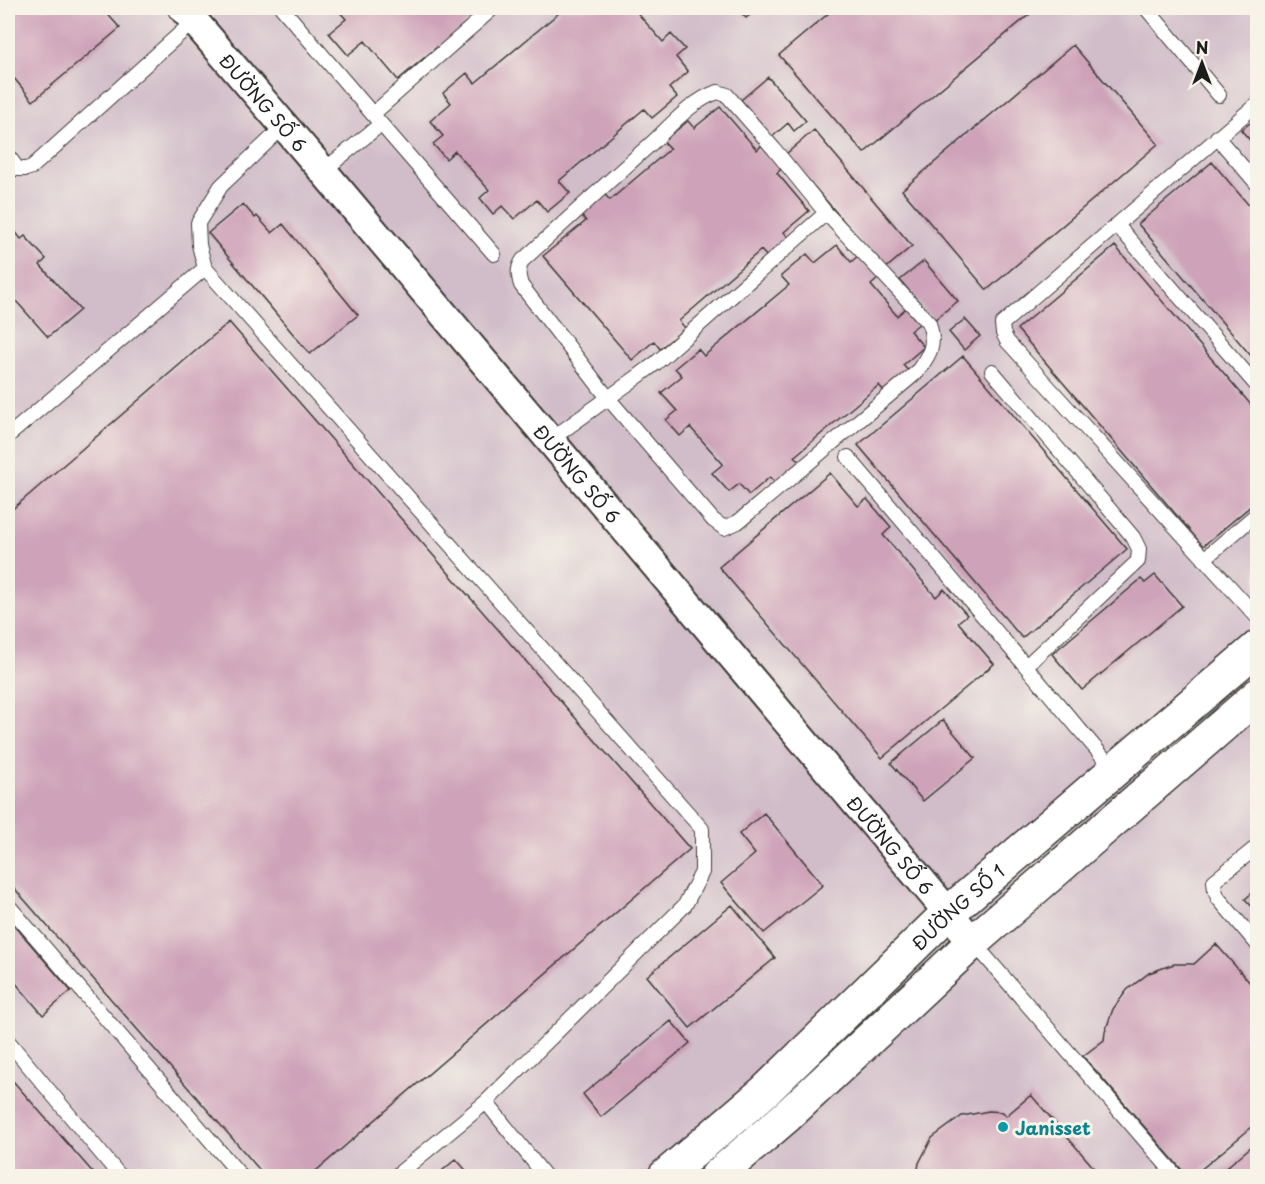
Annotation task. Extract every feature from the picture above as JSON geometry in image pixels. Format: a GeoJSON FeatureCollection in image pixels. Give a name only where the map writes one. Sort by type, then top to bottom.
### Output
{"type":"FeatureCollection","features":[{"type":"Feature","properties":{"kind":"street","name":"ĐƯỜNG SỐ 6"},"geometry":{"type":"LineString","coordinates":[[188,14],[324,171],[973,942]]}},
{"type":"Feature","properties":{"kind":"street","name":"ĐƯỜNG SỐ 1"},"geometry":{"type":"LineString","coordinates":[[665,1176],[765,1091],[948,913],[1257,647]]}},
{"type":"Feature","properties":{"kind":"street","name":"ĐƯỜNG SỐ 1"},"geometry":{"type":"LineString","coordinates":[[717,1176],[786,1117],[973,942],[1257,695]]}},
{"type":"Feature","properties":{"kind":"lane"},"geometry":{"type":"LineString","coordinates":[[282,8],[494,254]]}},
{"type":"Feature","properties":{"kind":"lane"},"geometry":{"type":"LineString","coordinates":[[324,171],[493,8]]}},
{"type":"Feature","properties":{"kind":"lane"},"geometry":{"type":"LineString","coordinates":[[1146,8],[1219,95]]}},
{"type":"Feature","properties":{"kind":"lane"},"geometry":{"type":"LineString","coordinates":[[8,156],[18,169],[32,167],[188,14]]}},
{"type":"Feature","properties":{"kind":"lane"},"geometry":{"type":"LineString","coordinates":[[718,92],[727,95],[826,213],[929,323],[933,344],[930,353],[917,372],[738,522],[724,528],[713,520],[608,398],[521,285],[518,274],[519,265],[692,107],[709,95],[718,92]]}},
{"type":"Feature","properties":{"kind":"lane"},"geometry":{"type":"LineString","coordinates":[[1257,103],[1002,324],[1007,341],[1257,618]]}},
{"type":"Feature","properties":{"kind":"lane"},"geometry":{"type":"LineString","coordinates":[[284,126],[221,186],[198,223],[199,245],[205,268],[702,829],[702,872],[685,905],[486,1102],[396,1176]]}},
{"type":"Feature","properties":{"kind":"lane"},"geometry":{"type":"LineString","coordinates":[[1217,137],[1257,185]]}},
{"type":"Feature","properties":{"kind":"lane"},"geometry":{"type":"LineString","coordinates":[[550,440],[656,363],[826,213]]}},
{"type":"Feature","properties":{"kind":"lane"},"geometry":{"type":"LineString","coordinates":[[1117,225],[1257,387]]}},
{"type":"Feature","properties":{"kind":"lane"},"geometry":{"type":"LineString","coordinates":[[8,435],[205,268]]}},
{"type":"Feature","properties":{"kind":"lane"},"geometry":{"type":"LineString","coordinates":[[992,371],[1133,537],[1139,549],[1138,561],[1026,666]]}},
{"type":"Feature","properties":{"kind":"lane"},"geometry":{"type":"LineString","coordinates":[[848,457],[1114,770]]}},
{"type":"Feature","properties":{"kind":"lane"},"geometry":{"type":"LineString","coordinates":[[1204,559],[1257,513]]}},
{"type":"Feature","properties":{"kind":"lane"},"geometry":{"type":"LineString","coordinates":[[1257,846],[1214,881],[1218,898],[1257,945]]}},
{"type":"Feature","properties":{"kind":"lane"},"geometry":{"type":"LineString","coordinates":[[8,905],[241,1176]]}},
{"type":"Feature","properties":{"kind":"lane"},"geometry":{"type":"LineString","coordinates":[[973,942],[1176,1176]]}},
{"type":"Feature","properties":{"kind":"lane"},"geometry":{"type":"LineString","coordinates":[[8,1043],[120,1176]]}},
{"type":"Feature","properties":{"kind":"lane"},"geometry":{"type":"LineString","coordinates":[[486,1102],[545,1176]]}},
{"type":"Feature","properties":{"kind":"shaded area"},"geometry":{"type":"Polygon","coordinates":[[[8,8],[1257,8],[1257,1176],[8,1176],[8,8]]]}},
{"type":"Feature","properties":{"kind":"building"},"geometry":{"type":"Polygon","coordinates":[[[8,8],[102,8],[120,28],[33,101],[8,71],[8,8]]]}},
{"type":"Feature","properties":{"kind":"building"},"geometry":{"type":"Polygon","coordinates":[[[336,8],[484,8],[462,26],[472,37],[446,58],[437,47],[398,80],[365,41],[348,55],[329,33],[346,19],[336,8]]]}},
{"type":"Feature","properties":{"kind":"building"},"geometry":{"type":"Polygon","coordinates":[[[557,8],[633,8],[663,42],[671,34],[685,49],[676,57],[688,72],[669,88],[677,97],[652,118],[644,109],[559,181],[570,193],[547,212],[537,200],[514,219],[502,206],[493,214],[480,198],[489,190],[455,151],[446,159],[433,144],[443,136],[430,121],[451,103],[443,93],[467,73],[475,83],[560,12],[557,8]]]}},
{"type":"Feature","properties":{"kind":"building"},"geometry":{"type":"Polygon","coordinates":[[[737,8],[759,8],[746,18],[737,8]]]}},
{"type":"Feature","properties":{"kind":"building"},"geometry":{"type":"Polygon","coordinates":[[[835,8],[1037,8],[864,153],[779,55],[835,8]]]}},
{"type":"Feature","properties":{"kind":"building"},"geometry":{"type":"Polygon","coordinates":[[[1073,45],[1158,144],[987,290],[902,190],[1073,45]]]}},
{"type":"Feature","properties":{"kind":"building"},"geometry":{"type":"Polygon","coordinates":[[[768,77],[806,121],[794,131],[788,123],[772,137],[741,100],[768,77]]]}},
{"type":"Feature","properties":{"kind":"building"},"geometry":{"type":"Polygon","coordinates":[[[720,107],[757,150],[762,145],[782,168],[777,173],[809,211],[784,232],[789,238],[767,257],[761,250],[679,321],[685,328],[660,349],[654,341],[632,360],[543,256],[586,221],[580,214],[604,194],[610,200],[670,149],[663,141],[688,121],[694,128],[720,107]]]}},
{"type":"Feature","properties":{"kind":"building"},"geometry":{"type":"Polygon","coordinates":[[[1258,117],[1258,149],[1241,130],[1258,117]]]}},
{"type":"Feature","properties":{"kind":"building"},"geometry":{"type":"Polygon","coordinates":[[[814,130],[912,246],[885,269],[786,154],[814,130]]]}},
{"type":"Feature","properties":{"kind":"building"},"geometry":{"type":"Polygon","coordinates":[[[1212,162],[1258,216],[1258,364],[1138,224],[1212,162]]]}},
{"type":"Feature","properties":{"kind":"building"},"geometry":{"type":"Polygon","coordinates":[[[243,204],[272,233],[283,224],[358,315],[310,354],[208,233],[243,204]]]}},
{"type":"Feature","properties":{"kind":"building"},"geometry":{"type":"Polygon","coordinates":[[[14,230],[21,239],[25,236],[46,259],[40,265],[80,310],[48,337],[8,292],[8,236],[14,230]]]}},
{"type":"Feature","properties":{"kind":"building"},"geometry":{"type":"Polygon","coordinates":[[[837,245],[851,262],[859,255],[879,278],[871,285],[897,316],[906,308],[919,324],[910,331],[924,347],[903,365],[911,374],[887,395],[879,385],[795,456],[804,466],[779,487],[770,477],[749,495],[739,484],[729,492],[712,473],[723,464],[690,427],[680,436],[666,420],[677,411],[661,393],[682,376],[675,368],[698,349],[704,356],[789,285],[781,276],[807,254],[815,263],[837,245]]]}},
{"type":"Feature","properties":{"kind":"building"},"geometry":{"type":"Polygon","coordinates":[[[1115,246],[1258,413],[1258,500],[1203,546],[1017,329],[1115,246]]]}},
{"type":"Feature","properties":{"kind":"building"},"geometry":{"type":"Polygon","coordinates":[[[924,261],[958,301],[934,320],[900,280],[924,261]]]}},
{"type":"Feature","properties":{"kind":"building"},"geometry":{"type":"Polygon","coordinates":[[[965,319],[980,336],[964,350],[949,332],[965,319]]]}},
{"type":"Feature","properties":{"kind":"building"},"geometry":{"type":"Polygon","coordinates":[[[229,322],[690,849],[310,1176],[265,1176],[8,881],[8,513],[229,322]]]}},
{"type":"Feature","properties":{"kind":"building"},"geometry":{"type":"Polygon","coordinates":[[[963,356],[1127,549],[1022,638],[858,445],[963,356]]]}},
{"type":"Feature","properties":{"kind":"building"},"geometry":{"type":"Polygon","coordinates":[[[830,473],[858,506],[867,499],[891,527],[883,535],[936,597],[944,589],[967,615],[958,622],[994,664],[882,758],[719,567],[830,473]]]}},
{"type":"Feature","properties":{"kind":"building"},"geometry":{"type":"Polygon","coordinates":[[[1155,575],[1182,606],[1082,690],[1052,654],[1141,579],[1145,583],[1155,575]]]}},
{"type":"Feature","properties":{"kind":"building"},"geometry":{"type":"Polygon","coordinates":[[[943,720],[975,758],[923,801],[891,763],[943,720]]]}},
{"type":"Feature","properties":{"kind":"building"},"geometry":{"type":"Polygon","coordinates":[[[764,813],[823,885],[764,933],[721,883],[755,854],[739,834],[764,813]]]}},
{"type":"Feature","properties":{"kind":"building"},"geometry":{"type":"Polygon","coordinates":[[[1258,888],[1258,913],[1245,899],[1258,888]]]}},
{"type":"Feature","properties":{"kind":"building"},"geometry":{"type":"Polygon","coordinates":[[[732,905],[775,958],[690,1028],[647,976],[732,905]]]}},
{"type":"Feature","properties":{"kind":"building"},"geometry":{"type":"Polygon","coordinates":[[[8,918],[71,991],[43,1015],[8,974],[8,918]]]}},
{"type":"Feature","properties":{"kind":"building"},"geometry":{"type":"Polygon","coordinates":[[[1216,944],[1258,992],[1258,1122],[1193,1176],[1187,1176],[1083,1056],[1104,1040],[1113,1009],[1127,990],[1149,973],[1174,964],[1194,964],[1216,944]]]}},
{"type":"Feature","properties":{"kind":"building"},"geometry":{"type":"Polygon","coordinates":[[[671,1021],[690,1043],[601,1117],[583,1094],[671,1021]]]}},
{"type":"Feature","properties":{"kind":"building"},"geometry":{"type":"Polygon","coordinates":[[[13,1081],[96,1176],[8,1176],[8,1086],[13,1081]]]}},
{"type":"Feature","properties":{"kind":"building","name":"Janisset"},"geometry":{"type":"Polygon","coordinates":[[[1031,1095],[1101,1176],[917,1176],[919,1163],[932,1138],[962,1116],[989,1111],[1003,1112],[1006,1116],[1031,1095]]]}},
{"type":"Feature","properties":{"kind":"building"},"geometry":{"type":"Polygon","coordinates":[[[1258,1141],[1258,1176],[1216,1176],[1258,1141]]]}},
{"type":"Feature","properties":{"kind":"building"},"geometry":{"type":"Polygon","coordinates":[[[456,1159],[471,1176],[436,1176],[456,1159]]]}},
{"type":"Feature","properties":{"kind":"place","name":"Janisset"},"geometry":{"type":"Point","coordinates":[1003,1127]}}]}
